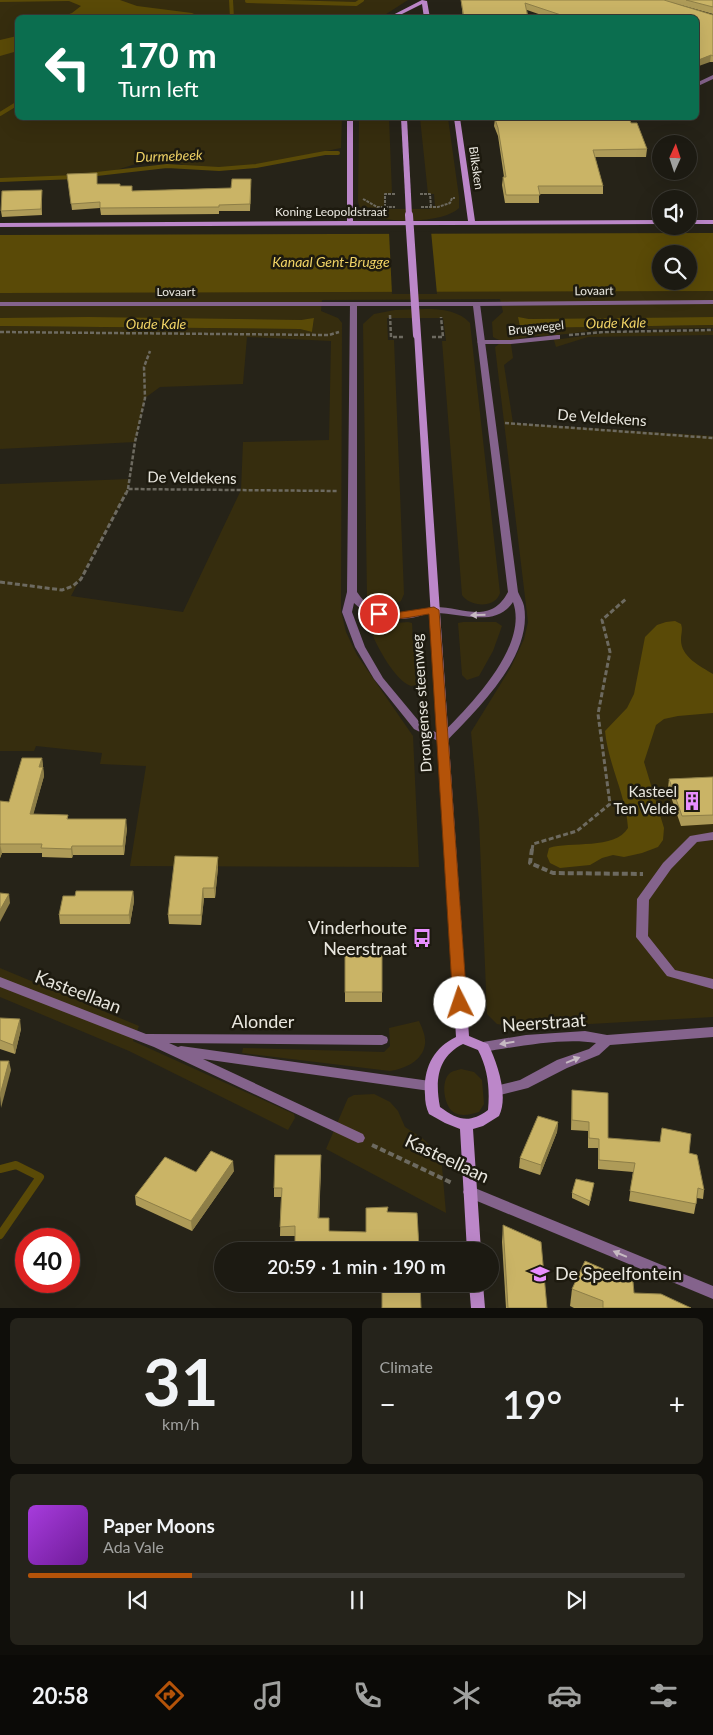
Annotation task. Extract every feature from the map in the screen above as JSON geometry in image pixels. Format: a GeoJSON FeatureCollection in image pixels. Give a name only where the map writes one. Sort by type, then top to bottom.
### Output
{"type":"FeatureCollection","features":[{"type":"Feature","properties":{"kind":"street"},"geometry":{"type":"LineString","coordinates":[[413,14],[425,0]]}},
{"type":"Feature","properties":{"kind":"street"},"geometry":{"type":"LineString","coordinates":[[395,15],[425,0]]}},
{"type":"Feature","properties":{"kind":"street"},"geometry":{"type":"LineString","coordinates":[[425,0],[427,15]]}},
{"type":"Feature","properties":{"kind":"street"},"geometry":{"type":"LineString","coordinates":[[699,84],[713,77]]}},
{"type":"Feature","properties":{"kind":"street"},"geometry":{"type":"LineString","coordinates":[[350,120],[350,223]]}},
{"type":"Feature","properties":{"kind":"street","name":"Drongense steenweg"},"geometry":{"type":"LineString","coordinates":[[404,120],[442,740],[463,1039]]}},
{"type":"Feature","properties":{"kind":"street","name":"Bilksken"},"geometry":{"type":"LineString","coordinates":[[457,120],[472,222]]}},
{"type":"Feature","properties":{"kind":"street","name":"Koning Leopoldstraat"},"geometry":{"type":"LineString","coordinates":[[0,225],[652,222]]}},
{"type":"Feature","properties":{"kind":"street"},"geometry":{"type":"LineString","coordinates":[[697,222],[713,222]]}},
{"type":"Feature","properties":{"kind":"street","name":"Lovaart"},"geometry":{"type":"LineString","coordinates":[[0,304],[713,302]]}},
{"type":"Feature","properties":{"kind":"street"},"geometry":{"type":"LineString","coordinates":[[353,304],[352,592],[347,612],[360,647],[379,679],[418,727],[442,740],[489,689],[511,654],[520,629],[519,606],[513,592],[476,304]]}},
{"type":"Feature","properties":{"kind":"street","name":"Brugwegel"},"geometry":{"type":"LineString","coordinates":[[481,342],[518,342],[557,337]]}},
{"type":"Feature","properties":{"kind":"street"},"geometry":{"type":"LineString","coordinates":[[352,592],[357,602],[366,609],[379,614],[402,616],[434,610],[467,615],[489,614],[506,605],[513,592]]}},
{"type":"Feature","properties":{"kind":"street"},"geometry":{"type":"LineString","coordinates":[[713,836],[694,839],[661,874],[643,899],[642,938],[671,973],[713,984]]}},
{"type":"Feature","properties":{"kind":"street","name":"Kasteellaan"},"geometry":{"type":"LineString","coordinates":[[0,982],[170,1049],[358,1138]]}},
{"type":"Feature","properties":{"kind":"street","name":"Neerstraat"},"geometry":{"type":"LineString","coordinates":[[483,1047],[526,1040],[585,1036],[607,1040],[713,1032]]}},
{"type":"Feature","properties":{"kind":"street","name":"Alonder"},"geometry":{"type":"LineString","coordinates":[[143,1038],[382,1040]]}},
{"type":"Feature","properties":{"kind":"street"},"geometry":{"type":"LineString","coordinates":[[463,1039],[483,1047],[493,1067],[496,1091],[494,1112],[484,1121],[466,1125],[449,1121],[434,1110],[430,1086],[432,1071],[438,1057],[452,1043],[463,1039]]}},
{"type":"Feature","properties":{"kind":"street","name":"Neerstraat"},"geometry":{"type":"LineString","coordinates":[[496,1091],[523,1084],[562,1064],[594,1052],[607,1040]]}},
{"type":"Feature","properties":{"kind":"street","name":"Kasteellaan"},"geometry":{"type":"LineString","coordinates":[[170,1049],[430,1086]]}},
{"type":"Feature","properties":{"kind":"street"},"geometry":{"type":"LineString","coordinates":[[466,1125],[473,1242]]}},
{"type":"Feature","properties":{"kind":"street","name":"Kasteellaan"},"geometry":{"type":"LineString","coordinates":[[470,1192],[713,1294]]}},
{"type":"Feature","properties":{"kind":"street"},"geometry":{"type":"LineString","coordinates":[[477,1292],[478,1308]]}},
{"type":"Feature","properties":{"kind":"path"},"geometry":{"type":"LineString","coordinates":[[385,194],[386,207]]}},
{"type":"Feature","properties":{"kind":"path"},"geometry":{"type":"LineString","coordinates":[[430,194],[431,207]]}},
{"type":"Feature","properties":{"kind":"path"},"geometry":{"type":"LineString","coordinates":[[413,207],[445,206],[450,203],[452,198],[468,198]]}},
{"type":"Feature","properties":{"kind":"path"},"geometry":{"type":"LineString","coordinates":[[350,199],[364,199],[370,205],[404,207]]}},
{"type":"Feature","properties":{"kind":"path"},"geometry":{"type":"LineString","coordinates":[[390,319],[391,337]]}},
{"type":"Feature","properties":{"kind":"path"},"geometry":{"type":"LineString","coordinates":[[442,319],[443,336]]}},
{"type":"Feature","properties":{"kind":"path"},"geometry":{"type":"LineString","coordinates":[[0,332],[329,335],[353,328]]}},
{"type":"Feature","properties":{"kind":"path","name":"Brugwegel"},"geometry":{"type":"LineString","coordinates":[[557,337],[604,332],[713,330]]}},
{"type":"Feature","properties":{"kind":"path"},"geometry":{"type":"LineString","coordinates":[[128,488],[135,442],[145,398],[144,367],[150,352]]}},
{"type":"Feature","properties":{"kind":"path","name":"De Veldekens"},"geometry":{"type":"LineString","coordinates":[[490,423],[522,423],[713,438]]}},
{"type":"Feature","properties":{"kind":"path","name":"De Veldekens"},"geometry":{"type":"LineString","coordinates":[[0,582],[62,590],[81,580],[128,488],[353,492]]}},
{"type":"Feature","properties":{"kind":"path"},"geometry":{"type":"LineString","coordinates":[[627,598],[602,620],[610,652],[598,714],[610,804],[577,831],[533,844],[530,863],[553,873],[661,874]]}},
{"type":"Feature","properties":{"kind":"path","name":"Kasteellaan"},"geometry":{"type":"LineString","coordinates":[[358,1138],[470,1192]]}},
{"type":"Feature","properties":{"kind":"shaded area"},"geometry":{"type":"Polygon","coordinates":[[[0,0],[408,0],[385,15],[15,15],[15,120],[342,120],[341,148],[235,170],[191,168],[162,156],[113,171],[65,178],[0,182],[0,0]]]}},
{"type":"Feature","properties":{"kind":"shaded area"},"geometry":{"type":"Polygon","coordinates":[[[359,120],[389,120],[392,193],[384,194],[384,206],[386,209],[430,209],[430,206],[435,206],[434,194],[428,194],[420,120],[448,120],[459,208],[439,217],[410,221],[369,215],[361,210],[358,202],[359,120]]]}},
{"type":"Feature","properties":{"kind":"shaded area"},"geometry":{"type":"Polygon","coordinates":[[[713,291],[713,317],[519,318],[522,331],[531,328],[713,325],[713,328],[606,330],[531,336],[504,341],[493,337],[492,322],[503,312],[500,299],[322,300],[321,311],[338,318],[342,323],[341,611],[346,632],[357,655],[413,736],[419,867],[130,866],[146,766],[100,764],[102,753],[36,746],[34,751],[0,751],[0,484],[130,479],[128,489],[71,596],[183,612],[241,490],[243,442],[329,440],[331,341],[247,337],[243,384],[160,387],[145,398],[135,442],[0,449],[0,326],[300,329],[312,332],[314,319],[0,318],[0,293],[713,291]]]}},
{"type":"Feature","properties":{"kind":"shaded area"},"geometry":{"type":"Polygon","coordinates":[[[435,309],[454,313],[470,323],[500,593],[493,602],[488,604],[476,604],[462,595],[442,341],[446,341],[443,318],[387,318],[388,340],[394,340],[404,594],[401,601],[388,605],[378,605],[367,597],[363,324],[374,314],[395,310],[435,309]]]}},
{"type":"Feature","properties":{"kind":"shaded area"},"geometry":{"type":"Polygon","coordinates":[[[713,331],[713,335],[588,337],[556,347],[554,340],[604,333],[713,331]]]}},
{"type":"Feature","properties":{"kind":"shaded area"},"geometry":{"type":"Polygon","coordinates":[[[499,344],[511,344],[513,358],[504,365],[513,423],[713,436],[713,1017],[520,1028],[497,1024],[487,1014],[479,821],[471,732],[511,667],[524,639],[528,622],[495,347],[499,344]]]}},
{"type":"Feature","properties":{"kind":"shaded area"},"geometry":{"type":"Polygon","coordinates":[[[496,622],[502,626],[493,651],[479,676],[467,680],[462,675],[458,623],[496,622]]]}},
{"type":"Feature","properties":{"kind":"shaded area"},"geometry":{"type":"Polygon","coordinates":[[[412,623],[416,685],[411,686],[405,683],[393,670],[381,653],[370,629],[372,625],[412,623]]]}},
{"type":"Feature","properties":{"kind":"shaded area"},"geometry":{"type":"Polygon","coordinates":[[[0,968],[139,1026],[133,1041],[294,1114],[295,1118],[288,1130],[129,1051],[0,997],[0,968]]]}},
{"type":"Feature","properties":{"kind":"shaded area"},"geometry":{"type":"Polygon","coordinates":[[[419,1021],[424,1032],[425,1041],[421,1055],[407,1066],[390,1071],[242,1053],[243,1048],[384,1052],[390,1046],[389,1028],[419,1021]]]}},
{"type":"Feature","properties":{"kind":"shaded area"},"geometry":{"type":"Polygon","coordinates":[[[461,1069],[474,1072],[482,1080],[484,1104],[479,1112],[461,1115],[455,1113],[448,1106],[444,1088],[445,1082],[450,1073],[461,1069]]]}},
{"type":"Feature","properties":{"kind":"shaded area"},"geometry":{"type":"Polygon","coordinates":[[[374,1094],[390,1102],[398,1111],[405,1127],[422,1138],[441,1155],[446,1213],[326,1149],[348,1098],[354,1095],[374,1094]]]}},
{"type":"Feature","properties":{"kind":"water"},"geometry":{"type":"Polygon","coordinates":[[[0,0],[120,0],[137,6],[196,15],[66,15],[81,6],[69,1],[0,2],[0,0]]]}},
{"type":"Feature","properties":{"kind":"water"},"geometry":{"type":"Polygon","coordinates":[[[15,36],[14,52],[0,56],[0,40],[15,36]]]}},
{"type":"Feature","properties":{"kind":"water","name":"Kanaal Gent-Brugge"},"geometry":{"type":"Polygon","coordinates":[[[652,233],[652,235],[697,235],[697,233],[713,233],[713,291],[0,293],[0,235],[652,233]]]}},
{"type":"Feature","properties":{"kind":"water","name":"Oude Kale"},"geometry":{"type":"Polygon","coordinates":[[[88,317],[301,320],[314,318],[312,332],[300,329],[0,326],[0,318],[88,317]]]}},
{"type":"Feature","properties":{"kind":"water","name":"Oude Kale"},"geometry":{"type":"Polygon","coordinates":[[[518,317],[529,319],[713,317],[713,325],[531,328],[521,331],[518,317]]]}},
{"type":"Feature","properties":{"kind":"water"},"geometry":{"type":"Polygon","coordinates":[[[675,621],[681,624],[681,640],[684,651],[697,664],[713,674],[713,713],[678,716],[664,719],[656,725],[644,762],[664,828],[663,840],[658,847],[642,853],[624,857],[613,855],[602,858],[590,865],[560,868],[550,863],[547,856],[549,848],[603,842],[622,835],[628,828],[627,816],[605,731],[627,708],[634,694],[645,637],[657,625],[675,621]]]}},
{"type":"Feature","properties":{"kind":"pier"},"geometry":{"type":"Polygon","coordinates":[[[431,231],[437,294],[392,294],[389,232],[431,231]]]}},
{"type":"Feature","properties":{"kind":"building"},"geometry":{"type":"Polygon","coordinates":[[[461,0],[664,0],[713,15],[713,56],[699,60],[699,15],[561,15],[525,3],[527,15],[464,15],[461,0]]]}},
{"type":"Feature","properties":{"kind":"building"},"geometry":{"type":"Polygon","coordinates":[[[686,0],[713,0],[713,7],[686,0]]]}},
{"type":"Feature","properties":{"kind":"building"},"geometry":{"type":"Polygon","coordinates":[[[496,120],[630,120],[631,123],[637,123],[647,149],[593,150],[603,186],[538,186],[540,195],[506,195],[503,177],[506,177],[496,120]]]}},
{"type":"Feature","properties":{"kind":"building"},"geometry":{"type":"Polygon","coordinates":[[[97,173],[97,184],[132,186],[132,191],[231,188],[232,179],[251,179],[250,204],[219,205],[219,207],[100,208],[100,202],[71,204],[67,174],[97,173]]]}},
{"type":"Feature","properties":{"kind":"building"},"geometry":{"type":"Polygon","coordinates":[[[42,190],[41,209],[1,211],[2,191],[42,190]]]}},
{"type":"Feature","properties":{"kind":"building"},"geometry":{"type":"Polygon","coordinates":[[[22,758],[42,758],[39,767],[43,767],[30,814],[68,815],[67,819],[126,819],[123,846],[72,846],[71,849],[41,848],[42,844],[0,844],[0,801],[9,802],[22,758]]]}},
{"type":"Feature","properties":{"kind":"building","name":"Kasteel Ten Velde"},"geometry":{"type":"Polygon","coordinates":[[[713,777],[713,815],[682,816],[669,779],[713,777]]]}},
{"type":"Feature","properties":{"kind":"building"},"geometry":{"type":"Polygon","coordinates":[[[175,856],[218,857],[214,888],[203,888],[201,915],[168,915],[175,856]]]}},
{"type":"Feature","properties":{"kind":"building"},"geometry":{"type":"Polygon","coordinates":[[[76,891],[133,891],[129,915],[59,915],[63,896],[75,896],[76,891]]]}},
{"type":"Feature","properties":{"kind":"building"},"geometry":{"type":"Polygon","coordinates":[[[0,893],[9,894],[0,910],[0,893]]]}},
{"type":"Feature","properties":{"kind":"building"},"geometry":{"type":"Polygon","coordinates":[[[345,952],[382,952],[382,992],[345,992],[345,952]]]}},
{"type":"Feature","properties":{"kind":"building"},"geometry":{"type":"Polygon","coordinates":[[[0,1018],[20,1019],[13,1045],[0,1040],[0,1018]]]}},
{"type":"Feature","properties":{"kind":"building"},"geometry":{"type":"Polygon","coordinates":[[[0,1061],[9,1061],[0,1095],[0,1061]]]}},
{"type":"Feature","properties":{"kind":"building"},"geometry":{"type":"Polygon","coordinates":[[[572,1090],[608,1093],[608,1138],[660,1142],[662,1128],[691,1134],[689,1153],[697,1155],[704,1190],[698,1188],[696,1204],[630,1191],[635,1163],[599,1160],[599,1139],[589,1138],[589,1122],[572,1120],[572,1090]]]}},
{"type":"Feature","properties":{"kind":"building"},"geometry":{"type":"Polygon","coordinates":[[[538,1116],[558,1122],[541,1165],[520,1158],[538,1116]]]}},
{"type":"Feature","properties":{"kind":"building"},"geometry":{"type":"Polygon","coordinates":[[[211,1151],[233,1161],[191,1221],[135,1196],[165,1157],[196,1172],[211,1151]]]}},
{"type":"Feature","properties":{"kind":"building"},"geometry":{"type":"Polygon","coordinates":[[[275,1155],[321,1155],[318,1218],[329,1218],[329,1231],[366,1232],[366,1208],[388,1207],[387,1212],[417,1213],[419,1242],[295,1242],[295,1226],[280,1227],[282,1188],[274,1188],[275,1155]]]}},
{"type":"Feature","properties":{"kind":"building"},"geometry":{"type":"Polygon","coordinates":[[[576,1179],[594,1183],[590,1201],[572,1193],[576,1179]]]}},
{"type":"Feature","properties":{"kind":"building"},"geometry":{"type":"Polygon","coordinates":[[[503,1225],[541,1242],[547,1308],[508,1308],[503,1225]]]}},
{"type":"Feature","properties":{"kind":"building"},"geometry":{"type":"Polygon","coordinates":[[[585,1261],[633,1282],[634,1293],[661,1294],[691,1308],[603,1308],[603,1301],[572,1289],[585,1261]]]}},
{"type":"Feature","properties":{"kind":"building"},"geometry":{"type":"Polygon","coordinates":[[[382,1292],[420,1292],[421,1308],[382,1308],[382,1292]]]}},
{"type":"Feature","properties":{"kind":"waterway"},"geometry":{"type":"LineString","coordinates":[[231,0],[232,15]]}},
{"type":"Feature","properties":{"kind":"waterway"},"geometry":{"type":"LineString","coordinates":[[247,1],[356,4],[362,0]]}},
{"type":"Feature","properties":{"kind":"waterway"},"geometry":{"type":"LineString","coordinates":[[0,114],[15,105]]}},
{"type":"Feature","properties":{"kind":"waterway","name":"Durmebeek"},"geometry":{"type":"LineString","coordinates":[[88,175],[167,166],[219,169],[256,166],[325,153],[338,153]]}},
{"type":"Feature","properties":{"kind":"waterway","name":"Durmebeek"},"geometry":{"type":"LineString","coordinates":[[0,180],[76,177]]}},
{"type":"Feature","properties":{"kind":"waterway"},"geometry":{"type":"LineString","coordinates":[[0,1169],[16,1165],[40,1177],[0,1235]]}},
{"type":"Feature","properties":{"kind":"place","name":"Kasteel Ten Velde"},"geometry":{"type":"Point","coordinates":[692,801]}},
{"type":"Feature","properties":{"kind":"place","name":"Vinderhoute Neerstraat"},"geometry":{"type":"Point","coordinates":[422,938]}},
{"type":"Feature","properties":{"kind":"place","name":"De Speelfontein"},"geometry":{"type":"Point","coordinates":[540,1274]}},
{"type":"Feature","properties":{"kind":"route"},"geometry":{"type":"LineString","coordinates":[[379,614],[394,616],[410,615],[434,610],[460,1003]]}}]}
